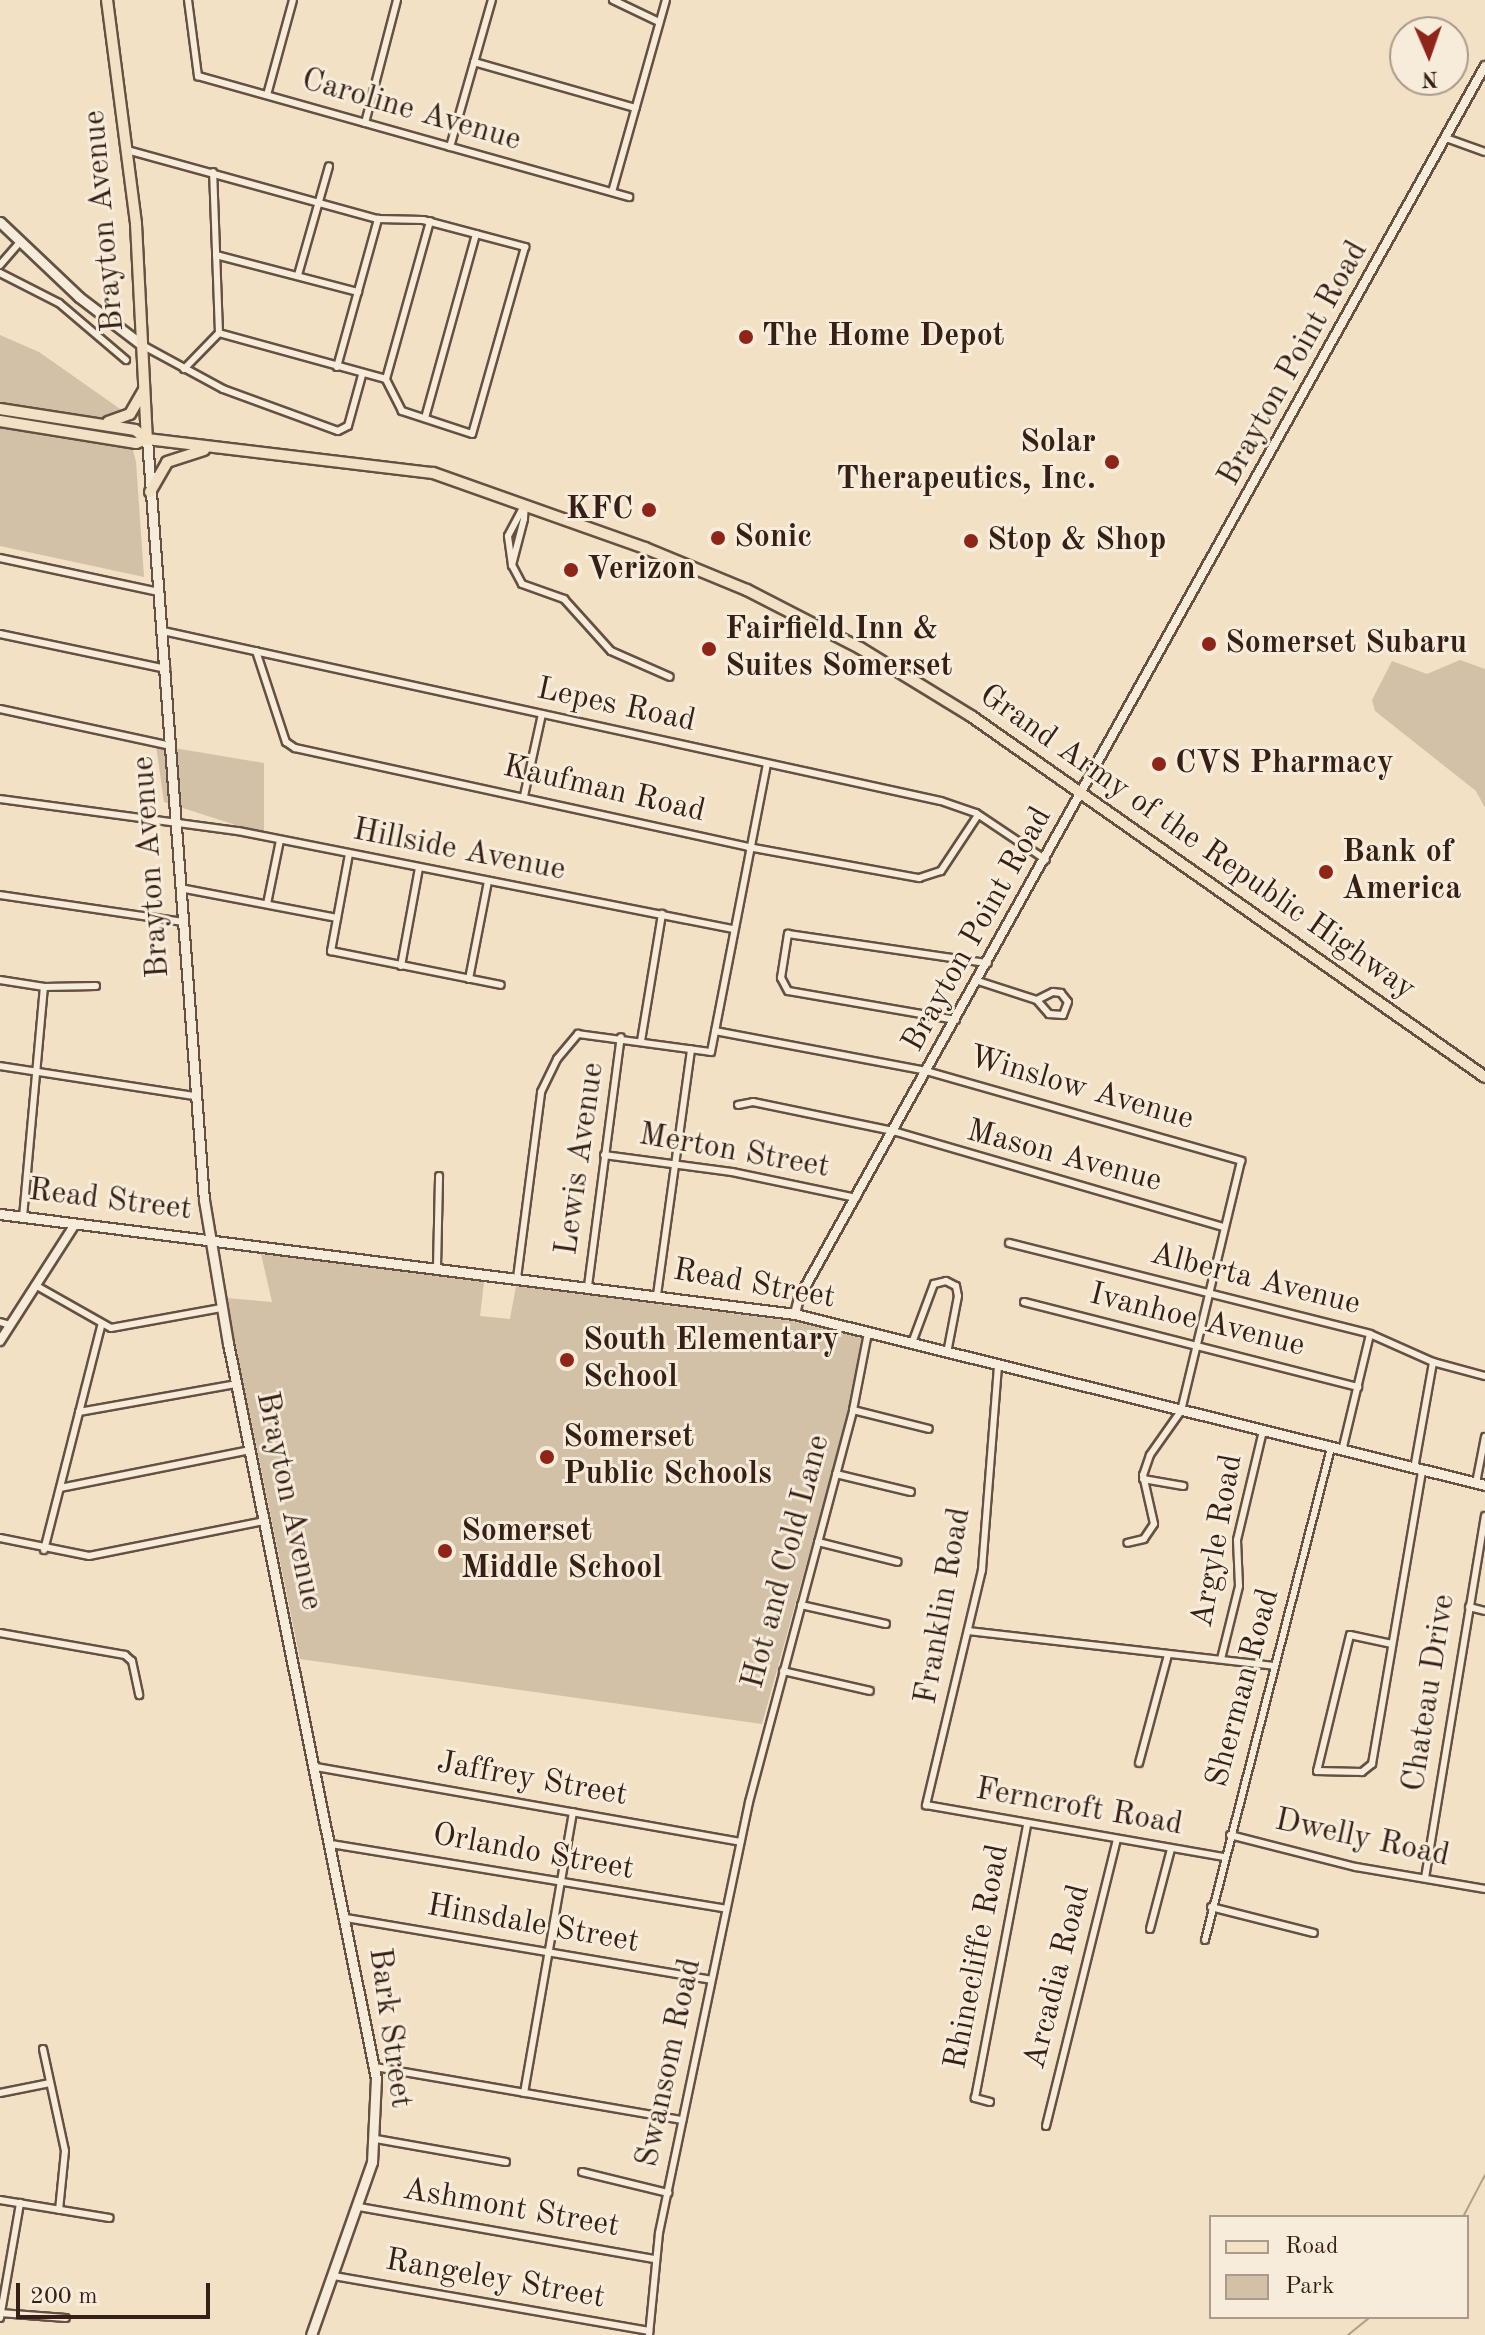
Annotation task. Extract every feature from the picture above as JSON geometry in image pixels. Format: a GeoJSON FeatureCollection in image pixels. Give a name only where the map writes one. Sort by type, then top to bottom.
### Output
{"type":"FeatureCollection","features":[{"type":"Feature","properties":{"kind":"main road","name":"Brayton Avenue"},"geometry":{"type":"LineString","coordinates":[[107,0],[127,150],[150,492],[166,669],[193,1096],[209,1239],[307,1722]]}},
{"type":"Feature","properties":{"kind":"main road"},"geometry":{"type":"LineString","coordinates":[[0,222],[142,345]]}},
{"type":"Feature","properties":{"kind":"main road"},"geometry":{"type":"LineString","coordinates":[[90,423],[126,417],[145,388]]}},
{"type":"Feature","properties":{"kind":"main road"},"geometry":{"type":"LineString","coordinates":[[0,409],[135,430],[147,439]]}},
{"type":"Feature","properties":{"kind":"main road"},"geometry":{"type":"LineString","coordinates":[[0,421],[136,443],[147,439]]}},
{"type":"Feature","properties":{"kind":"main road","name":"Grand Army of the Republic Highway"},"geometry":{"type":"LineString","coordinates":[[147,439],[409,468],[525,504],[691,565],[826,629],[951,703],[1485,1077]]}},
{"type":"Feature","properties":{"kind":"main road"},"geometry":{"type":"LineString","coordinates":[[150,492],[157,472],[171,459],[218,448]]}},
{"type":"Feature","properties":{"kind":"main road","name":"Read Street"},"geometry":{"type":"LineString","coordinates":[[0,1214],[795,1314],[1480,1484]]}},
{"type":"Feature","properties":{"kind":"main road","name":"Bark Street"},"geometry":{"type":"LineString","coordinates":[[307,1722],[375,2067],[376,2139],[359,2207],[311,2335]]}},
{"type":"Feature","properties":{"kind":"street","name":"Caroline Avenue"},"geometry":{"type":"LineString","coordinates":[[188,0],[198,76],[629,197]]}},
{"type":"Feature","properties":{"kind":"street"},"geometry":{"type":"LineString","coordinates":[[267,95],[293,0]]}},
{"type":"Feature","properties":{"kind":"street"},"geometry":{"type":"LineString","coordinates":[[365,123],[397,0]]}},
{"type":"Feature","properties":{"kind":"street"},"geometry":{"type":"LineString","coordinates":[[450,147],[492,0]]}},
{"type":"Feature","properties":{"kind":"street"},"geometry":{"type":"LineString","coordinates":[[613,0],[659,22]]}},
{"type":"Feature","properties":{"kind":"street"},"geometry":{"type":"LineString","coordinates":[[612,192],[666,0]]}},
{"type":"Feature","properties":{"kind":"street"},"geometry":{"type":"LineString","coordinates":[[474,62],[636,108]]}},
{"type":"Feature","properties":{"kind":"street","name":"Brayton Point Road"},"geometry":{"type":"LineString","coordinates":[[795,1314],[926,1071],[1485,66]]}},
{"type":"Feature","properties":{"kind":"street"},"geometry":{"type":"LineString","coordinates":[[1474,86],[1485,90]]}},
{"type":"Feature","properties":{"kind":"street"},"geometry":{"type":"LineString","coordinates":[[1446,138],[1485,152]]}},
{"type":"Feature","properties":{"kind":"street"},"geometry":{"type":"LineString","coordinates":[[127,150],[378,219],[430,221],[525,247],[472,434],[402,411],[386,379],[430,221]]}},
{"type":"Feature","properties":{"kind":"street"},"geometry":{"type":"LineString","coordinates":[[298,275],[329,166]]}},
{"type":"Feature","properties":{"kind":"street"},"geometry":{"type":"LineString","coordinates":[[184,369],[219,333],[213,172]]}},
{"type":"Feature","properties":{"kind":"street"},"geometry":{"type":"LineString","coordinates":[[337,367],[378,219]]}},
{"type":"Feature","properties":{"kind":"street"},"geometry":{"type":"LineString","coordinates":[[425,418],[476,234]]}},
{"type":"Feature","properties":{"kind":"street"},"geometry":{"type":"LineString","coordinates":[[0,265],[20,242]]}},
{"type":"Feature","properties":{"kind":"street"},"geometry":{"type":"LineString","coordinates":[[216,255],[358,292]]}},
{"type":"Feature","properties":{"kind":"street"},"geometry":{"type":"LineString","coordinates":[[0,273],[59,303],[126,360]]}},
{"type":"Feature","properties":{"kind":"street"},"geometry":{"type":"LineString","coordinates":[[219,333],[362,375],[386,379]]}},
{"type":"Feature","properties":{"kind":"street"},"geometry":{"type":"LineString","coordinates":[[142,345],[239,395],[344,430],[362,375]]}},
{"type":"Feature","properties":{"kind":"street"},"geometry":{"type":"LineString","coordinates":[[525,504],[512,565],[526,587],[572,605],[611,651],[670,677]]}},
{"type":"Feature","properties":{"kind":"street"},"geometry":{"type":"LineString","coordinates":[[0,558],[159,592]]}},
{"type":"Feature","properties":{"kind":"street","name":"Lepes Road"},"geometry":{"type":"LineString","coordinates":[[163,631],[941,801],[978,815],[1046,860]]}},
{"type":"Feature","properties":{"kind":"street"},"geometry":{"type":"LineString","coordinates":[[0,634],[166,669]]}},
{"type":"Feature","properties":{"kind":"street","name":"Kaufman Road"},"geometry":{"type":"LineString","coordinates":[[256,651],[290,746],[748,847],[927,877],[941,871],[978,815]]}},
{"type":"Feature","properties":{"kind":"street"},"geometry":{"type":"LineString","coordinates":[[0,709],[171,746]]}},
{"type":"Feature","properties":{"kind":"street"},"geometry":{"type":"LineString","coordinates":[[524,796],[542,714]]}},
{"type":"Feature","properties":{"kind":"street"},"geometry":{"type":"LineString","coordinates":[[517,1278],[541,1092],[555,1061],[582,1032],[711,1052],[748,847],[767,765]]}},
{"type":"Feature","properties":{"kind":"street","name":"Hillside Avenue"},"geometry":{"type":"LineString","coordinates":[[0,799],[280,840],[733,929]]}},
{"type":"Feature","properties":{"kind":"street"},"geometry":{"type":"LineString","coordinates":[[267,904],[280,840]]}},
{"type":"Feature","properties":{"kind":"street"},"geometry":{"type":"LineString","coordinates":[[349,854],[331,951],[501,985]]}},
{"type":"Feature","properties":{"kind":"street"},"geometry":{"type":"LineString","coordinates":[[401,966],[419,868]]}},
{"type":"Feature","properties":{"kind":"street"},"geometry":{"type":"LineString","coordinates":[[469,979],[488,881]]}},
{"type":"Feature","properties":{"kind":"street"},"geometry":{"type":"LineString","coordinates":[[180,888],[337,918]]}},
{"type":"Feature","properties":{"kind":"street"},"geometry":{"type":"LineString","coordinates":[[0,895],[182,922]]}},
{"type":"Feature","properties":{"kind":"street"},"geometry":{"type":"LineString","coordinates":[[641,1041],[662,914]]}},
{"type":"Feature","properties":{"kind":"street"},"geometry":{"type":"LineString","coordinates":[[956,1020],[783,988],[788,934],[796,931],[988,963]]}},
{"type":"Feature","properties":{"kind":"street"},"geometry":{"type":"LineString","coordinates":[[0,980],[44,987],[96,986]]}},
{"type":"Feature","properties":{"kind":"street"},"geometry":{"type":"LineString","coordinates":[[978,981],[1037,1000],[1054,1016],[1068,1007],[1061,993],[1037,1000]]}},
{"type":"Feature","properties":{"kind":"street"},"geometry":{"type":"LineString","coordinates":[[23,1217],[44,987]]}},
{"type":"Feature","properties":{"kind":"street","name":"Winslow Avenue"},"geometry":{"type":"LineString","coordinates":[[715,1031],[926,1071],[1237,1158],[1241,1165],[1223,1227]]}},
{"type":"Feature","properties":{"kind":"street","name":"Lewis Avenue"},"geometry":{"type":"LineString","coordinates":[[588,1286],[621,1037]]}},
{"type":"Feature","properties":{"kind":"street"},"geometry":{"type":"LineString","coordinates":[[657,1295],[691,1049]]}},
{"type":"Feature","properties":{"kind":"street"},"geometry":{"type":"LineString","coordinates":[[0,1066],[193,1096]]}},
{"type":"Feature","properties":{"kind":"street","name":"Mason Avenue"},"geometry":{"type":"LineString","coordinates":[[738,1105],[753,1102],[893,1131],[1223,1227]]}},
{"type":"Feature","properties":{"kind":"street","name":"Merton Street"},"geometry":{"type":"LineString","coordinates":[[604,1155],[674,1164],[856,1198]]}},
{"type":"Feature","properties":{"kind":"street"},"geometry":{"type":"LineString","coordinates":[[437,1267],[439,1176]]}},
{"type":"Feature","properties":{"kind":"street"},"geometry":{"type":"LineString","coordinates":[[0,1341],[75,1224]]}},
{"type":"Feature","properties":{"kind":"street"},"geometry":{"type":"LineString","coordinates":[[1127,1543],[1140,1542],[1154,1524],[1143,1479],[1150,1455],[1181,1411],[1199,1346],[1223,1227]]}},
{"type":"Feature","properties":{"kind":"street","name":"Alberta Avenue"},"geometry":{"type":"LineString","coordinates":[[1009,1243],[1370,1334],[1433,1362],[1485,1376]]}},
{"type":"Feature","properties":{"kind":"street"},"geometry":{"type":"LineString","coordinates":[[912,1344],[934,1284],[946,1281],[956,1286],[958,1296],[947,1353]]}},
{"type":"Feature","properties":{"kind":"street"},"geometry":{"type":"LineString","coordinates":[[35,1285],[101,1326],[131,1328],[221,1308]]}},
{"type":"Feature","properties":{"kind":"street","name":"Ivanhoe Avenue"},"geometry":{"type":"LineString","coordinates":[[1024,1302],[1358,1387]]}},
{"type":"Feature","properties":{"kind":"street"},"geometry":{"type":"LineString","coordinates":[[0,1322],[10,1325]]}},
{"type":"Feature","properties":{"kind":"street"},"geometry":{"type":"LineString","coordinates":[[44,1550],[101,1326]]}},
{"type":"Feature","properties":{"kind":"street","name":"Hot and Cold Lane"},"geometry":{"type":"LineString","coordinates":[[749,1802],[853,1410],[868,1333]]}},
{"type":"Feature","properties":{"kind":"street","name":"Sherman Road"},"geometry":{"type":"LineString","coordinates":[[1205,1940],[1274,1666],[1358,1387],[1370,1334]]}},
{"type":"Feature","properties":{"kind":"street"},"geometry":{"type":"LineString","coordinates":[[1392,1644],[1350,1635],[1317,1771],[1369,1769],[1392,1644],[1433,1362]]}},
{"type":"Feature","properties":{"kind":"street","name":"Franklin Road"},"geometry":{"type":"LineString","coordinates":[[926,1805],[983,1563],[998,1366]]}},
{"type":"Feature","properties":{"kind":"street"},"geometry":{"type":"LineString","coordinates":[[79,1412],[236,1384]]}},
{"type":"Feature","properties":{"kind":"street"},"geometry":{"type":"LineString","coordinates":[[853,1410],[929,1429]]}},
{"type":"Feature","properties":{"kind":"street","name":"Argyle Road"},"geometry":{"type":"LineString","coordinates":[[1221,1659],[1239,1586],[1237,1540],[1263,1431]]}},
{"type":"Feature","properties":{"kind":"street"},"geometry":{"type":"LineString","coordinates":[[1480,1484],[1485,1437]]}},
{"type":"Feature","properties":{"kind":"street"},"geometry":{"type":"LineString","coordinates":[[60,1488],[250,1450]]}},
{"type":"Feature","properties":{"kind":"street"},"geometry":{"type":"LineString","coordinates":[[836,1474],[911,1492]]}},
{"type":"Feature","properties":{"kind":"street"},"geometry":{"type":"LineString","coordinates":[[1143,1479],[1183,1486]]}},
{"type":"Feature","properties":{"kind":"street","name":"Chateau Drive"},"geometry":{"type":"LineString","coordinates":[[1425,1878],[1485,1516]]}},
{"type":"Feature","properties":{"kind":"street"},"geometry":{"type":"LineString","coordinates":[[0,1538],[44,1550],[89,1556],[264,1521]]}},
{"type":"Feature","properties":{"kind":"street"},"geometry":{"type":"LineString","coordinates":[[818,1542],[898,1562]]}},
{"type":"Feature","properties":{"kind":"street"},"geometry":{"type":"LineString","coordinates":[[801,1605],[886,1624]]}},
{"type":"Feature","properties":{"kind":"street"},"geometry":{"type":"LineString","coordinates":[[1469,1607],[1485,1611]]}},
{"type":"Feature","properties":{"kind":"street"},"geometry":{"type":"LineString","coordinates":[[968,1631],[1274,1666]]}},
{"type":"Feature","properties":{"kind":"street"},"geometry":{"type":"LineString","coordinates":[[0,1633],[125,1655],[132,1661],[139,1695]]}},
{"type":"Feature","properties":{"kind":"street"},"geometry":{"type":"LineString","coordinates":[[1139,1763],[1168,1655]]}},
{"type":"Feature","properties":{"kind":"street"},"geometry":{"type":"LineString","coordinates":[[783,1671],[870,1691]]}},
{"type":"Feature","properties":{"kind":"street","name":"Jaffrey Street"},"geometry":{"type":"LineString","coordinates":[[316,1767],[740,1842]]}},
{"type":"Feature","properties":{"kind":"street","name":"Swansom Road"},"geometry":{"type":"LineString","coordinates":[[649,2333],[655,2259],[749,1802]]}},
{"type":"Feature","properties":{"kind":"street","name":"Ferncroft Road"},"geometry":{"type":"LineString","coordinates":[[926,1805],[1224,1857]]}},
{"type":"Feature","properties":{"kind":"street"},"geometry":{"type":"LineString","coordinates":[[524,2093],[573,1812]]}},
{"type":"Feature","properties":{"kind":"street","name":"Rhinecliffe Road"},"geometry":{"type":"LineString","coordinates":[[990,2102],[975,2098],[1027,1825]]}},
{"type":"Feature","properties":{"kind":"street","name":"Dwelly Road"},"geometry":{"type":"LineString","coordinates":[[1230,1835],[1356,1867],[1485,1889]]}},
{"type":"Feature","properties":{"kind":"street","name":"Arcadia Road"},"geometry":{"type":"LineString","coordinates":[[1046,2126],[1117,1840]]}},
{"type":"Feature","properties":{"kind":"street","name":"Orlando Street"},"geometry":{"type":"LineString","coordinates":[[331,1844],[726,1909]]}},
{"type":"Feature","properties":{"kind":"street"},"geometry":{"type":"LineString","coordinates":[[1150,1929],[1171,1849]]}},
{"type":"Feature","properties":{"kind":"street"},"geometry":{"type":"LineString","coordinates":[[1211,1907],[1314,1933]]}},
{"type":"Feature","properties":{"kind":"street","name":"Hinsdale Street"},"geometry":{"type":"LineString","coordinates":[[346,1918],[711,1980]]}},
{"type":"Feature","properties":{"kind":"street"},"geometry":{"type":"LineString","coordinates":[[43,2049],[65,2151],[59,2210]]}},
{"type":"Feature","properties":{"kind":"street"},"geometry":{"type":"LineString","coordinates":[[375,2067],[682,2120]]}},
{"type":"Feature","properties":{"kind":"street"},"geometry":{"type":"LineString","coordinates":[[0,2093],[50,2083]]}},
{"type":"Feature","properties":{"kind":"street"},"geometry":{"type":"LineString","coordinates":[[376,2139],[506,2162]]}},
{"type":"Feature","properties":{"kind":"street"},"geometry":{"type":"LineString","coordinates":[[582,2172],[668,2193]]}},
{"type":"Feature","properties":{"kind":"street"},"geometry":{"type":"LineString","coordinates":[[0,2200],[110,2218]]}},
{"type":"Feature","properties":{"kind":"street"},"geometry":{"type":"LineString","coordinates":[[20,2203],[0,2315],[66,2318]]}},
{"type":"Feature","properties":{"kind":"street","name":"Ashmont Street"},"geometry":{"type":"LineString","coordinates":[[359,2207],[655,2259]]}},
{"type":"Feature","properties":{"kind":"street","name":"Rangeley Street"},"geometry":{"type":"LineString","coordinates":[[334,2276],[649,2333]]}},
{"type":"Feature","properties":{"kind":"green space"},"geometry":{"type":"Polygon","coordinates":[[[0,335],[39,352],[123,411],[136,462],[144,577],[0,546],[0,335]]]}},
{"type":"Feature","properties":{"kind":"green space"},"geometry":{"type":"Polygon","coordinates":[[[1460,660],[1485,669],[1485,808],[1476,791],[1375,711],[1372,700],[1392,661],[1427,674],[1460,660]]]}},
{"type":"Feature","properties":{"kind":"green space"},"geometry":{"type":"Polygon","coordinates":[[[156,745],[264,763],[264,834],[164,802],[156,745]]]}},
{"type":"Feature","properties":{"kind":"green space","name":"Somerset Public Schools"},"geometry":{"type":"Polygon","coordinates":[[[261,1254],[484,1282],[480,1316],[510,1319],[516,1286],[792,1321],[861,1338],[854,1392],[762,1724],[300,1659],[226,1298],[272,1302],[261,1254]]]}},
{"type":"Feature","properties":{"kind":"waterway"},"geometry":{"type":"LineString","coordinates":[[1464,2215],[1485,2175]]}},
{"type":"Feature","properties":{"kind":"waterway"},"geometry":{"type":"LineString","coordinates":[[1348,2335],[1368,2319]]}},
{"type":"Feature","properties":{"kind":"place","name":"The Home Depot"},"geometry":{"type":"Point","coordinates":[746,337]}},
{"type":"Feature","properties":{"kind":"place","name":"Solar Therapeutics, Inc."},"geometry":{"type":"Point","coordinates":[1112,462]}},
{"type":"Feature","properties":{"kind":"place","name":"KFC"},"geometry":{"type":"Point","coordinates":[649,510]}},
{"type":"Feature","properties":{"kind":"place","name":"Sonic"},"geometry":{"type":"Point","coordinates":[718,538]}},
{"type":"Feature","properties":{"kind":"place","name":"Stop & Shop"},"geometry":{"type":"Point","coordinates":[971,541]}},
{"type":"Feature","properties":{"kind":"place","name":"Verizon"},"geometry":{"type":"Point","coordinates":[571,570]}},
{"type":"Feature","properties":{"kind":"place","name":"Somerset Subaru"},"geometry":{"type":"Point","coordinates":[1209,644]}},
{"type":"Feature","properties":{"kind":"place","name":"Fairfield Inn & Suites Somerset"},"geometry":{"type":"Point","coordinates":[709,649]}},
{"type":"Feature","properties":{"kind":"place","name":"CVS Pharmacy"},"geometry":{"type":"Point","coordinates":[1159,764]}},
{"type":"Feature","properties":{"kind":"place","name":"Bank of America"},"geometry":{"type":"Point","coordinates":[1326,872]}},
{"type":"Feature","properties":{"kind":"place","name":"South Elementary School"},"geometry":{"type":"Point","coordinates":[567,1360]}},
{"type":"Feature","properties":{"kind":"place","name":"Somerset Public Schools"},"geometry":{"type":"Point","coordinates":[547,1457]}},
{"type":"Feature","properties":{"kind":"place","name":"Somerset Middle School"},"geometry":{"type":"Point","coordinates":[445,1551]}}]}
